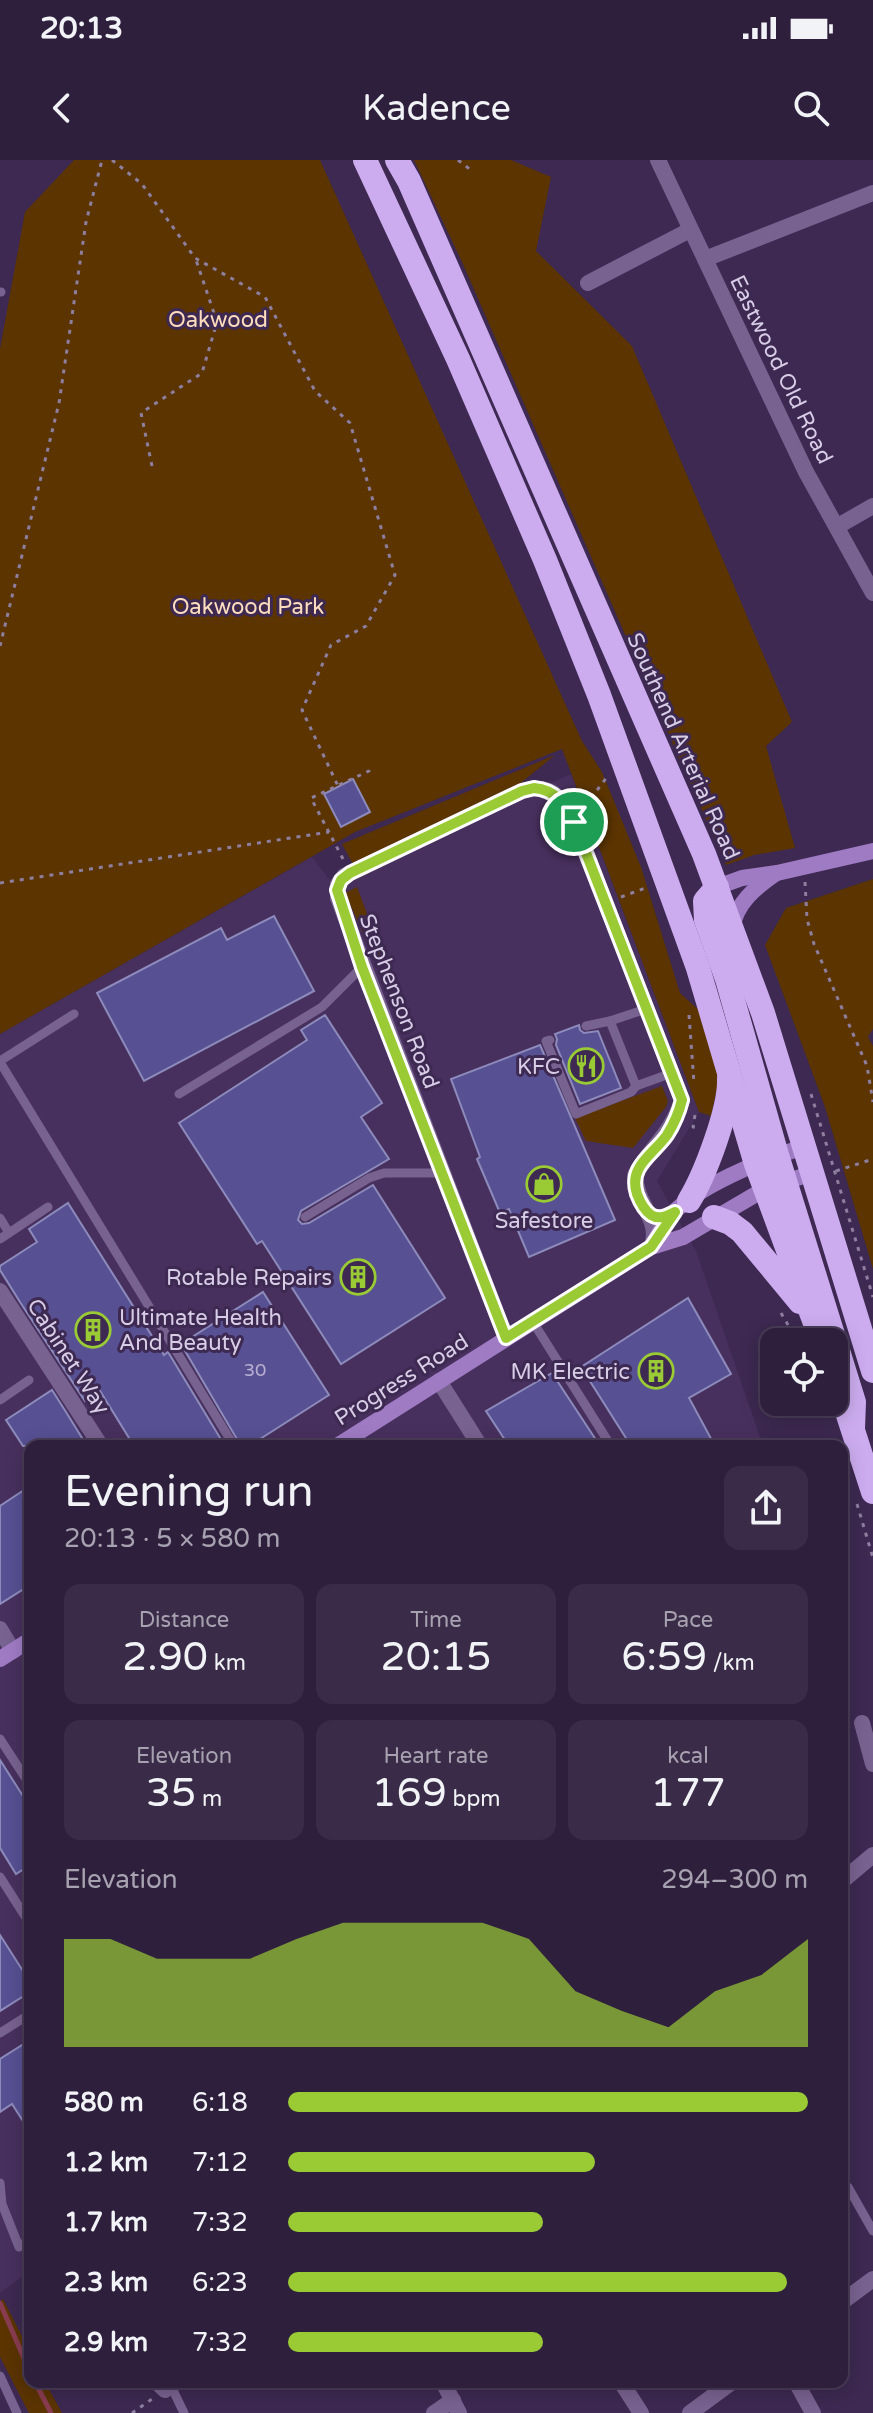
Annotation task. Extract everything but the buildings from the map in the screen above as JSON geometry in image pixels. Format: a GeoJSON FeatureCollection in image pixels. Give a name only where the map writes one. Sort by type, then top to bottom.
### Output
{"type":"FeatureCollection","features":[{"type":"Feature","properties":{"kind":"highway"},"geometry":{"type":"LineString","coordinates":[[365,160],[458,359],[588,668],[672,892],[729,1067],[781,1154],[824,1172],[873,1371]]}},
{"type":"Feature","properties":{"kind":"highway","name":"Southend Arterial Road"},"geometry":{"type":"LineString","coordinates":[[397,160],[717,887],[763,1013],[781,1154]]}},
{"type":"Feature","properties":{"kind":"highway"},"geometry":{"type":"LineString","coordinates":[[717,887],[707,896],[704,914],[781,1154],[775,1185],[817,1328]]}},
{"type":"Feature","properties":{"kind":"highway"},"geometry":{"type":"LineString","coordinates":[[682,1207],[702,1178],[727,1102],[729,1067]]}},
{"type":"Feature","properties":{"kind":"highway"},"geometry":{"type":"LineString","coordinates":[[775,1185],[854,1402],[853,1428]]}},
{"type":"Feature","properties":{"kind":"highway"},"geometry":{"type":"LineString","coordinates":[[714,1217],[742,1232],[816,1328]]}},
{"type":"Feature","properties":{"kind":"highway"},"geometry":{"type":"LineString","coordinates":[[848,1414],[873,1492]]}},
{"type":"Feature","properties":{"kind":"street","name":"Eastwood Old Road"},"geometry":{"type":"LineString","coordinates":[[658,160],[806,472],[873,593]]}},
{"type":"Feature","properties":{"kind":"street"},"geometry":{"type":"LineString","coordinates":[[705,259],[873,193]]}},
{"type":"Feature","properties":{"kind":"street"},"geometry":{"type":"LineString","coordinates":[[588,283],[690,230]]}},
{"type":"Feature","properties":{"kind":"street"},"geometry":{"type":"LineString","coordinates":[[838,526],[873,506]]}},
{"type":"Feature","properties":{"kind":"street"},"geometry":{"type":"LineString","coordinates":[[350,873],[522,791],[547,789],[558,796],[574,822],[682,1100],[678,1115],[666,1136],[645,1158],[635,1175],[635,1187],[654,1228],[651,1247]]}},
{"type":"Feature","properties":{"kind":"street"},"geometry":{"type":"LineString","coordinates":[[717,887],[742,878],[873,851]]}},
{"type":"Feature","properties":{"kind":"street","name":"Stephenson Road"},"geometry":{"type":"LineString","coordinates":[[350,873],[338,884],[338,898],[506,1338]]}},
{"type":"Feature","properties":{"kind":"street"},"geometry":{"type":"LineString","coordinates":[[732,929],[743,902],[777,873]]}},
{"type":"Feature","properties":{"kind":"street","name":"Progress Road"},"geometry":{"type":"LineString","coordinates":[[651,1247],[682,1207],[733,1174],[781,1154]]}},
{"type":"Feature","properties":{"kind":"street","name":"Progress Road"},"geometry":{"type":"LineString","coordinates":[[362,1439],[439,1381],[651,1247],[683,1237],[775,1185],[824,1172]]}},
{"type":"Feature","properties":{"kind":"street"},"geometry":{"type":"LineString","coordinates":[[644,1208],[649,1214],[660,1218],[682,1207]]}},
{"type":"Feature","properties":{"kind":"street","name":"Cabinet Way"},"geometry":{"type":"LineString","coordinates":[[0,1291],[97,1440]]}},
{"type":"Feature","properties":{"kind":"street"},"geometry":{"type":"LineString","coordinates":[[439,1381],[476,1440]]}},
{"type":"Feature","properties":{"kind":"street"},"geometry":{"type":"LineString","coordinates":[[0,1629],[7,1655],[24,1644]]}},
{"type":"Feature","properties":{"kind":"street"},"geometry":{"type":"LineString","coordinates":[[862,1723],[873,1764]]}},
{"type":"Feature","properties":{"kind":"street"},"geometry":{"type":"LineString","coordinates":[[848,1876],[873,1855]]}},
{"type":"Feature","properties":{"kind":"street"},"geometry":{"type":"LineString","coordinates":[[848,2298],[873,2279]]}},
{"type":"Feature","properties":{"kind":"street"},"geometry":{"type":"LineString","coordinates":[[434,2413],[456,2407],[446,2388]]}},
{"type":"Feature","properties":{"kind":"street"},"geometry":{"type":"LineString","coordinates":[[625,2388],[641,2413]]}},
{"type":"Feature","properties":{"kind":"street"},"geometry":{"type":"LineString","coordinates":[[690,2413],[724,2388]]}},
{"type":"Feature","properties":{"kind":"street"},"geometry":{"type":"LineString","coordinates":[[799,2388],[813,2413]]}},
{"type":"Feature","properties":{"kind":"lane"},"geometry":{"type":"LineString","coordinates":[[179,1094],[322,1007],[362,967]]}},
{"type":"Feature","properties":{"kind":"lane"},"geometry":{"type":"LineString","coordinates":[[586,1026],[646,1009]]}},
{"type":"Feature","properties":{"kind":"lane"},"geometry":{"type":"LineString","coordinates":[[74,1014],[0,1062],[230,1440]]}},
{"type":"Feature","properties":{"kind":"lane"},"geometry":{"type":"LineString","coordinates":[[610,1021],[636,1086]]}},
{"type":"Feature","properties":{"kind":"lane"},"geometry":{"type":"LineString","coordinates":[[550,1040],[546,1041],[576,1114],[672,1073]]}},
{"type":"Feature","properties":{"kind":"lane"},"geometry":{"type":"LineString","coordinates":[[305,1217],[369,1178],[384,1173],[443,1173]]}},
{"type":"Feature","properties":{"kind":"lane"},"geometry":{"type":"LineString","coordinates":[[0,1239],[48,1207]]}},
{"type":"Feature","properties":{"kind":"lane"},"geometry":{"type":"LineString","coordinates":[[0,1218],[9,1233]]}},
{"type":"Feature","properties":{"kind":"lane"},"geometry":{"type":"LineString","coordinates":[[533,1322],[607,1440]]}},
{"type":"Feature","properties":{"kind":"lane"},"geometry":{"type":"LineString","coordinates":[[0,1400],[29,1380]]}},
{"type":"Feature","properties":{"kind":"lane"},"geometry":{"type":"LineString","coordinates":[[0,1739],[24,1776]]}},
{"type":"Feature","properties":{"kind":"lane"},"geometry":{"type":"LineString","coordinates":[[0,1877],[24,1915]]}},
{"type":"Feature","properties":{"kind":"lane"},"geometry":{"type":"LineString","coordinates":[[0,2033],[24,2018]]}},
{"type":"Feature","properties":{"kind":"lane"},"geometry":{"type":"LineString","coordinates":[[0,2183],[2,2204],[19,2247],[24,2243]]}},
{"type":"Feature","properties":{"kind":"lane"},"geometry":{"type":"LineString","coordinates":[[848,2187],[873,2231]]}},
{"type":"Feature","properties":{"kind":"lane"},"geometry":{"type":"LineString","coordinates":[[0,2376],[17,2413]]}},
{"type":"Feature","properties":{"kind":"lane"},"geometry":{"type":"LineString","coordinates":[[169,2388],[184,2413]]}},
{"type":"Feature","properties":{"kind":"path"},"geometry":{"type":"LineString","coordinates":[[0,646],[59,403],[86,222],[102,160]]}},
{"type":"Feature","properties":{"kind":"path"},"geometry":{"type":"LineString","coordinates":[[112,160],[142,184],[195,258],[217,322],[202,373],[141,413],[152,466]]}},
{"type":"Feature","properties":{"kind":"path"},"geometry":{"type":"LineString","coordinates":[[458,160],[472,171]]}},
{"type":"Feature","properties":{"kind":"path"},"geometry":{"type":"LineString","coordinates":[[195,258],[265,297],[315,391],[350,423],[395,575],[366,626],[331,645],[302,710],[338,786]]}},
{"type":"Feature","properties":{"kind":"path"},"geometry":{"type":"LineString","coordinates":[[350,873],[311,798],[369,771],[371,765]]}},
{"type":"Feature","properties":{"kind":"path"},"geometry":{"type":"LineString","coordinates":[[574,822],[609,773],[613,784]]}},
{"type":"Feature","properties":{"kind":"path"},"geometry":{"type":"LineString","coordinates":[[0,883],[329,832]]}},
{"type":"Feature","properties":{"kind":"path"},"geometry":{"type":"LineString","coordinates":[[804,867],[807,919],[814,944],[867,1066],[873,1102]]}},
{"type":"Feature","properties":{"kind":"path"},"geometry":{"type":"LineString","coordinates":[[689,1009],[695,1092]]}},
{"type":"Feature","properties":{"kind":"path"},"geometry":{"type":"LineString","coordinates":[[693,1127],[695,1107]]}},
{"type":"Feature","properties":{"kind":"path"},"geometry":{"type":"LineString","coordinates":[[824,1172],[873,1159]]}},
{"type":"Feature","properties":{"kind":"path"},"geometry":{"type":"LineString","coordinates":[[132,2413],[163,2388]]}},
{"type":"Feature","properties":{"kind":"shaded area"},"geometry":{"type":"Polygon","coordinates":[[[571,774],[699,1112],[657,1181],[696,1251],[761,1440],[24,1440],[24,2275],[0,2293],[0,1034],[312,857],[332,883],[571,774]]]}},
{"type":"Feature","properties":{"kind":"green space","name":"Oakwood Park"},"geometry":{"type":"Polygon","coordinates":[[[74,160],[320,160],[582,741],[602,772],[641,867],[680,993],[701,1012],[721,1070],[711,1116],[699,1112],[562,749],[355,832],[0,1034],[0,349],[25,212],[74,160]]]}},
{"type":"Feature","properties":{"kind":"green space"},"geometry":{"type":"Polygon","coordinates":[[[414,160],[511,160],[551,177],[536,251],[632,346],[792,722],[766,746],[795,848],[754,855],[726,865],[462,262],[414,160]]]}},
{"type":"Feature","properties":{"kind":"green space"},"geometry":{"type":"Polygon","coordinates":[[[555,755],[494,805],[354,866],[342,844],[555,755]]]}},
{"type":"Feature","properties":{"kind":"green space"},"geometry":{"type":"Polygon","coordinates":[[[873,879],[873,1029],[868,1037],[873,1046],[873,1269],[825,1107],[765,945],[786,908],[873,879]]]}},
{"type":"Feature","properties":{"kind":"green space"},"geometry":{"type":"Polygon","coordinates":[[[357,887],[383,956],[375,960],[345,893],[357,887]]]}},
{"type":"Feature","properties":{"kind":"green space"},"geometry":{"type":"Polygon","coordinates":[[[662,1086],[668,1101],[666,1107],[633,1148],[586,1141],[575,1118],[662,1086]]]}},
{"type":"Feature","properties":{"kind":"green space"},"geometry":{"type":"Polygon","coordinates":[[[3,2299],[24,2340],[24,2388],[48,2388],[62,2413],[29,2413],[0,2357],[0,2302],[3,2299]]]}},
{"type":"Feature","properties":{"kind":"waterway"},"geometry":{"type":"LineString","coordinates":[[0,2303],[24,2358]]}},
{"type":"Feature","properties":{"kind":"waterway"},"geometry":{"type":"LineString","coordinates":[[38,2388],[51,2413]]}},
{"type":"Feature","properties":{"kind":"place","name":"KFC"},"geometry":{"type":"Point","coordinates":[586,1066]}},
{"type":"Feature","properties":{"kind":"place","name":"Safestore"},"geometry":{"type":"Point","coordinates":[544,1184]}},
{"type":"Feature","properties":{"kind":"place","name":"Rotable Repairs"},"geometry":{"type":"Point","coordinates":[358,1277]}},
{"type":"Feature","properties":{"kind":"place","name":"Ultimate Health And Beauty"},"geometry":{"type":"Point","coordinates":[93,1330]}},
{"type":"Feature","properties":{"kind":"place","name":"MK Electric"},"geometry":{"type":"Point","coordinates":[656,1371]}},
{"type":"Feature","properties":{"kind":"route"},"geometry":{"type":"LineString","coordinates":[[547,789],[558,796],[574,822],[682,1100],[678,1115],[666,1136],[645,1158],[635,1175],[640,1202],[649,1214],[660,1218],[675,1212],[651,1247],[506,1338],[362,967],[337,890],[344,876],[522,791],[547,789]]}},
{"type":"Feature","properties":{"kind":"park label","name":"Oakwood"},"geometry":{"type":"Point","coordinates":[218,319]}}]}
